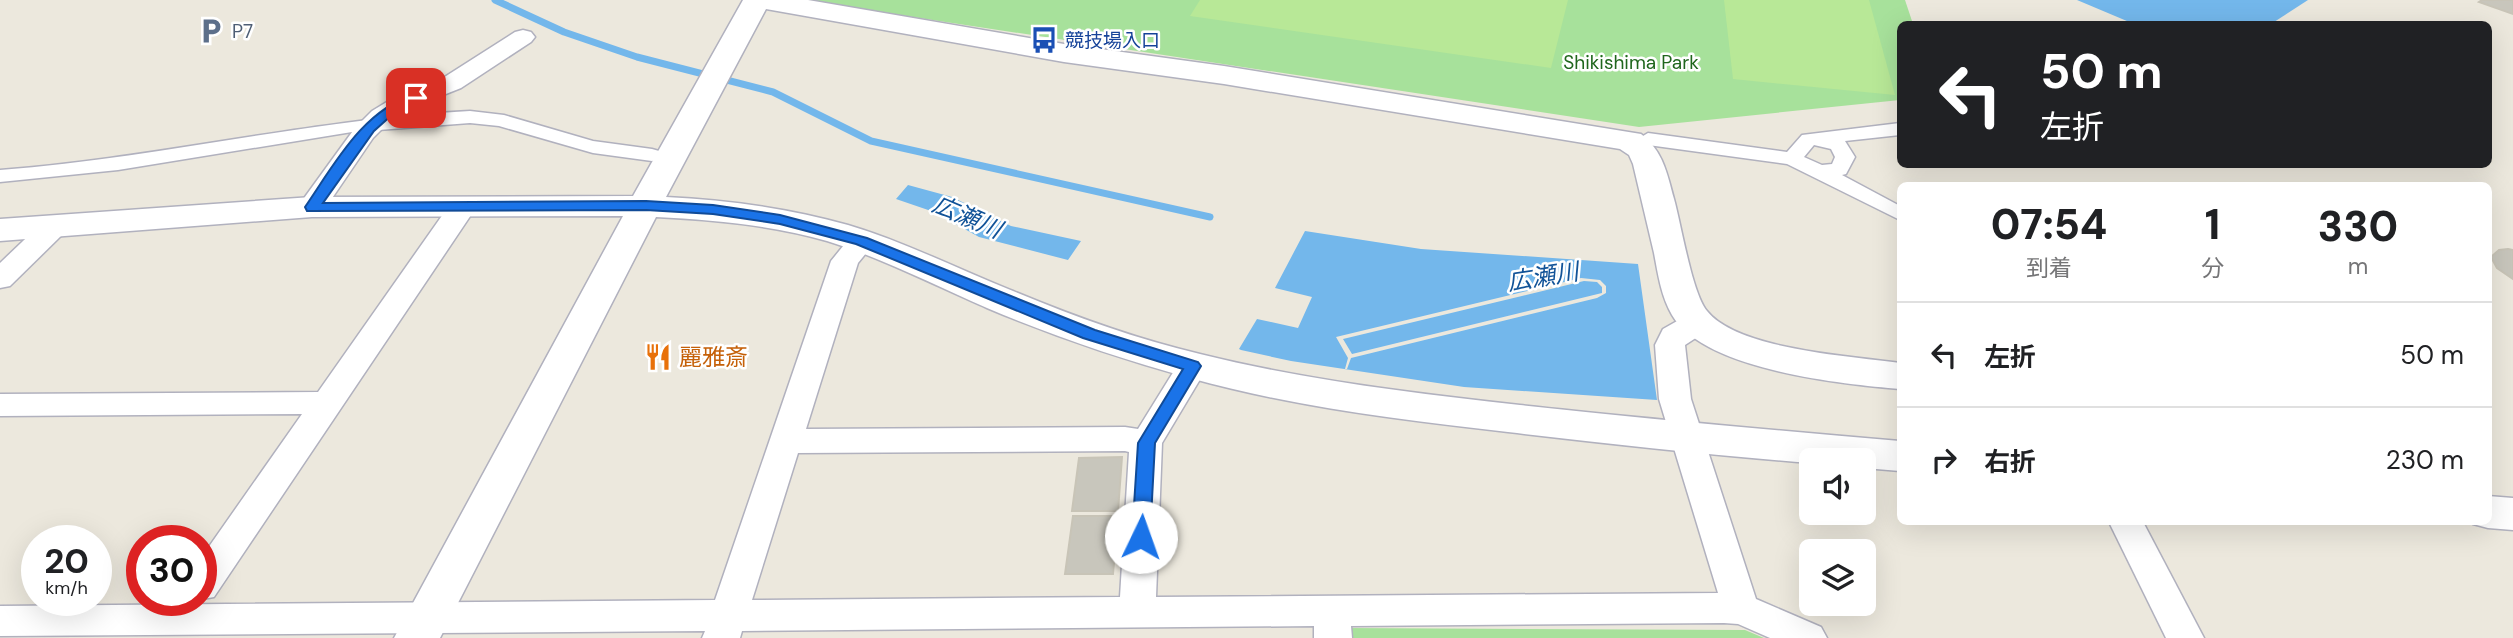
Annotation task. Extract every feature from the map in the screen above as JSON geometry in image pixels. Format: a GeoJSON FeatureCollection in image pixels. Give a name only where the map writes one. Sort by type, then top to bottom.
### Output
{"type":"FeatureCollection","features":[{"type":"Feature","properties":{"kind":"street"},"geometry":{"type":"LineString","coordinates":[[423,627],[714,78],[759,0],[1064,53],[1238,77],[1630,141],[1642,150],[1649,163],[1680,290],[1697,323],[1748,350],[1897,375]]}},
{"type":"Feature","properties":{"kind":"street"},"geometry":{"type":"LineString","coordinates":[[312,207],[374,123],[397,105],[452,83],[523,37]]}},
{"type":"Feature","properties":{"kind":"street"},"geometry":{"type":"LineString","coordinates":[[0,176],[43,174],[154,160],[374,123],[472,117],[505,120],[536,132],[587,145],[652,155]]}},
{"type":"Feature","properties":{"kind":"street"},"geometry":{"type":"LineString","coordinates":[[1792,159],[1810,139],[1897,128]]}},
{"type":"Feature","properties":{"kind":"street"},"geometry":{"type":"LineString","coordinates":[[1648,139],[1792,159],[1897,212]]}},
{"type":"Feature","properties":{"kind":"street"},"geometry":{"type":"LineString","coordinates":[[1810,139],[1838,145],[1845,157],[1839,170],[1819,172]]}},
{"type":"Feature","properties":{"kind":"street"},"geometry":{"type":"LineString","coordinates":[[217,564],[463,206]]}},
{"type":"Feature","properties":{"kind":"street"},"geometry":{"type":"LineString","coordinates":[[0,230],[312,207],[646,206],[746,214],[812,227],[862,241],[1089,334],[1193,366],[1333,396],[1687,438],[1897,456]]}},
{"type":"Feature","properties":{"kind":"street"},"geometry":{"type":"LineString","coordinates":[[0,279],[55,226]]}},
{"type":"Feature","properties":{"kind":"street"},"geometry":{"type":"LineString","coordinates":[[725,627],[845,261],[862,241]]}},
{"type":"Feature","properties":{"kind":"street"},"geometry":{"type":"LineString","coordinates":[[1697,323],[1674,336],[1670,345],[1675,399],[1741,609]]}},
{"type":"Feature","properties":{"kind":"street"},"geometry":{"type":"LineString","coordinates":[[1138,610],[1146,443],[1193,366]]}},
{"type":"Feature","properties":{"kind":"street"},"geometry":{"type":"LineString","coordinates":[[0,405],[327,403]]}},
{"type":"Feature","properties":{"kind":"street"},"geometry":{"type":"LineString","coordinates":[[787,441],[1125,439],[1146,443]]}},
{"type":"Feature","properties":{"kind":"street"},"geometry":{"type":"LineString","coordinates":[[2492,512],[2513,514]]}},
{"type":"Feature","properties":{"kind":"street"},"geometry":{"type":"LineString","coordinates":[[2128,525],[2185,638]]}},
{"type":"Feature","properties":{"kind":"street"},"geometry":{"type":"LineString","coordinates":[[0,621],[179,619],[423,627],[1012,625],[1138,610],[1332,625],[1741,609],[1808,638]]}},
{"type":"Feature","properties":{"kind":"green space","name":"Shikishima Park"},"geometry":{"type":"Polygon","coordinates":[[[801,0],[1905,0],[1912,21],[1897,21],[1897,100],[1639,127],[801,0]]]}},
{"type":"Feature","properties":{"kind":"green space"},"geometry":{"type":"Polygon","coordinates":[[[1200,0],[1568,0],[1551,68],[1190,16],[1200,0]]]}},
{"type":"Feature","properties":{"kind":"green space"},"geometry":{"type":"Polygon","coordinates":[[[1724,0],[1869,0],[1895,95],[1733,79],[1724,0]]]}},
{"type":"Feature","properties":{"kind":"green space"},"geometry":{"type":"Polygon","coordinates":[[[1345,628],[1745,630],[1764,638],[1346,638],[1345,628]]]}},
{"type":"Feature","properties":{"kind":"water"},"geometry":{"type":"Polygon","coordinates":[[[2077,0],[2308,0],[2276,21],[2127,21],[2077,0]]]}},
{"type":"Feature","properties":{"kind":"water","name":"広瀬川"},"geometry":{"type":"Polygon","coordinates":[[[908,185],[952,197],[1011,226],[1081,241],[1068,260],[979,237],[934,212],[896,199],[908,185]]]}},
{"type":"Feature","properties":{"kind":"water","name":"広瀬川"},"geometry":{"type":"Polygon","coordinates":[[[1305,231],[1421,249],[1638,264],[1657,400],[1464,387],[1291,361],[1239,349],[1257,319],[1298,328],[1312,297],[1275,288],[1305,231]]]}},
{"type":"Feature","properties":{"kind":"pier"},"geometry":{"type":"Polygon","coordinates":[[[1581,278],[1600,280],[1606,286],[1606,293],[1597,298],[1351,358],[1347,369],[1348,358],[1336,337],[1581,278]],[[1584,281],[1343,339],[1352,354],[1602,293],[1602,287],[1597,282],[1584,281]]]}},
{"type":"Feature","properties":{"kind":"building"},"geometry":{"type":"Polygon","coordinates":[[[2513,0],[2513,14],[2479,2],[2513,0]]]}},
{"type":"Feature","properties":{"kind":"building"},"geometry":{"type":"Polygon","coordinates":[[[2499,250],[2513,250],[2513,279],[2497,268],[2492,259],[2499,250]]]}},
{"type":"Feature","properties":{"kind":"building"},"geometry":{"type":"Polygon","coordinates":[[[1122,457],[1118,511],[1072,511],[1079,458],[1122,457]]]}},
{"type":"Feature","properties":{"kind":"building"},"geometry":{"type":"Polygon","coordinates":[[[1073,516],[1118,516],[1113,574],[1065,574],[1073,516]]]}},
{"type":"Feature","properties":{"kind":"waterway"},"geometry":{"type":"LineString","coordinates":[[495,0],[564,32],[637,57],[773,92],[871,141],[1210,217]]}},
{"type":"Feature","properties":{"kind":"place","name":"P7"},"geometry":{"type":"Point","coordinates":[211,31]}},
{"type":"Feature","properties":{"kind":"place","name":"競技場入口"},"geometry":{"type":"Point","coordinates":[1044,40]}},
{"type":"Feature","properties":{"kind":"place","name":"麗雅斎"},"geometry":{"type":"Point","coordinates":[658,357]}},
{"type":"Feature","properties":{"kind":"route"},"geometry":{"type":"LineString","coordinates":[[416,98],[381,116],[364,133],[312,207],[646,206],[713,210],[780,220],[862,241],[1089,334],[1193,366],[1146,443],[1141,537]]}}]}
